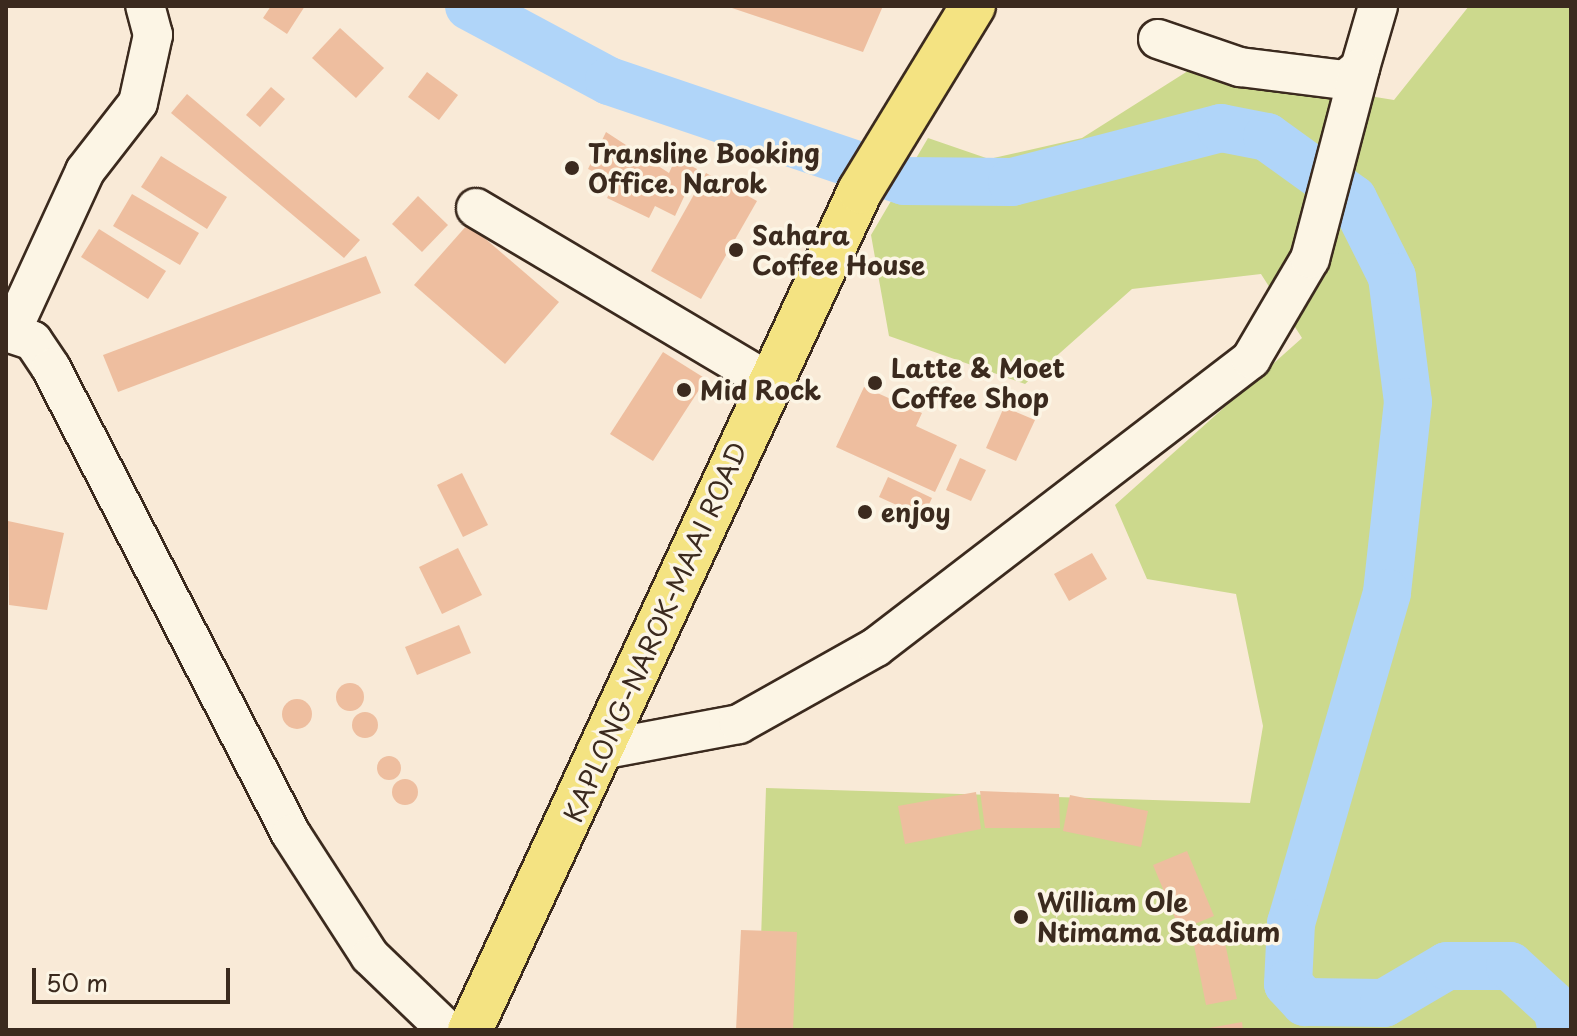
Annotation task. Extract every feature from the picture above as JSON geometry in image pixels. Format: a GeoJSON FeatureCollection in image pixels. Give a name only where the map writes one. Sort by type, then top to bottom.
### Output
{"type":"FeatureCollection","features":[{"type":"Feature","properties":{"kind":"highway","name":"KAPLONG-NAROK-MAAI ROAD"},"geometry":{"type":"LineString","coordinates":[[470,1030],[606,749],[860,191],[903,126],[973,6]]}},
{"type":"Feature","properties":{"kind":"street"},"geometry":{"type":"LineString","coordinates":[[145,6],[153,35],[138,103],[85,171],[9,331],[33,341],[51,368],[291,834],[370,956],[447,1030]]}},
{"type":"Feature","properties":{"kind":"street"},"geometry":{"type":"LineString","coordinates":[[606,749],[739,724],[876,647],[1251,359],[1310,259],[1378,6]]}},
{"type":"Feature","properties":{"kind":"street"},"geometry":{"type":"LineString","coordinates":[[1158,39],[1240,67],[1311,81],[1345,80],[1360,68]]}},
{"type":"Feature","properties":{"kind":"street"},"geometry":{"type":"LineString","coordinates":[[476,208],[771,383]]}},
{"type":"Feature","properties":{"kind":"green space"},"geometry":{"type":"Polygon","coordinates":[[[1469,6],[1571,6],[1571,1030],[758,1030],[766,788],[1250,803],[1263,726],[1236,594],[1147,579],[1115,505],[1302,338],[1261,274],[1132,289],[1025,384],[889,336],[871,235],[928,138],[989,159],[1082,138],[1191,69],[1285,94],[1332,90],[1394,100],[1469,6]]]}},
{"type":"Feature","properties":{"kind":"building"},"geometry":{"type":"Polygon","coordinates":[[[271,6],[305,6],[287,34],[263,18],[271,6]]]}},
{"type":"Feature","properties":{"kind":"building"},"geometry":{"type":"Polygon","coordinates":[[[726,6],[883,6],[863,52],[726,6]]]}},
{"type":"Feature","properties":{"kind":"building"},"geometry":{"type":"Polygon","coordinates":[[[340,28],[384,68],[356,98],[312,58],[340,28]]]}},
{"type":"Feature","properties":{"kind":"building"},"geometry":{"type":"Polygon","coordinates":[[[427,72],[458,95],[439,120],[408,97],[427,72]]]}},
{"type":"Feature","properties":{"kind":"building"},"geometry":{"type":"Polygon","coordinates":[[[271,87],[285,99],[260,127],[246,115],[271,87]]]}},
{"type":"Feature","properties":{"kind":"building"},"geometry":{"type":"Polygon","coordinates":[[[187,94],[360,240],[344,258],[171,113],[187,94]]]}},
{"type":"Feature","properties":{"kind":"building"},"geometry":{"type":"Polygon","coordinates":[[[606,132],[669,173],[676,158],[697,169],[675,216],[655,206],[649,218],[607,198],[615,182],[588,169],[606,132]]]}},
{"type":"Feature","properties":{"kind":"building"},"geometry":{"type":"Polygon","coordinates":[[[161,156],[227,197],[207,229],[141,187],[161,156]]]}},
{"type":"Feature","properties":{"kind":"building"},"geometry":{"type":"Polygon","coordinates":[[[706,173],[757,201],[701,299],[651,271],[706,173]]]}},
{"type":"Feature","properties":{"kind":"building"},"geometry":{"type":"Polygon","coordinates":[[[132,194],[199,233],[180,265],[113,226],[132,194]]]}},
{"type":"Feature","properties":{"kind":"building"},"geometry":{"type":"Polygon","coordinates":[[[418,196],[448,225],[422,252],[392,224],[418,196]]]}},
{"type":"Feature","properties":{"kind":"building"},"geometry":{"type":"Polygon","coordinates":[[[468,224],[559,302],[505,364],[414,285],[468,224]]]}},
{"type":"Feature","properties":{"kind":"building"},"geometry":{"type":"Polygon","coordinates":[[[99,229],[166,271],[148,299],[81,257],[99,229]]]}},
{"type":"Feature","properties":{"kind":"building"},"geometry":{"type":"Polygon","coordinates":[[[366,256],[381,293],[118,392],[103,355],[366,256]]]}},
{"type":"Feature","properties":{"kind":"building"},"geometry":{"type":"Polygon","coordinates":[[[663,352],[706,379],[653,461],[610,434],[663,352]]]}},
{"type":"Feature","properties":{"kind":"building"},"geometry":{"type":"Polygon","coordinates":[[[864,387],[922,413],[916,426],[957,445],[935,492],[836,447],[864,387]]]}},
{"type":"Feature","properties":{"kind":"building"},"geometry":{"type":"Polygon","coordinates":[[[1004,407],[1035,420],[1016,461],[986,448],[1004,407]]]}},
{"type":"Feature","properties":{"kind":"building"},"geometry":{"type":"Polygon","coordinates":[[[960,458],[986,470],[971,501],[946,490],[960,458]]]}},
{"type":"Feature","properties":{"kind":"building"},"geometry":{"type":"Polygon","coordinates":[[[462,473],[488,525],[463,537],[437,485],[462,473]]]}},
{"type":"Feature","properties":{"kind":"building"},"geometry":{"type":"Polygon","coordinates":[[[888,477],[932,498],[923,517],[879,497],[888,477]]]}},
{"type":"Feature","properties":{"kind":"building"},"geometry":{"type":"Polygon","coordinates":[[[8,521],[64,533],[47,610],[9,605],[8,521]]]}},
{"type":"Feature","properties":{"kind":"building"},"geometry":{"type":"Polygon","coordinates":[[[458,548],[482,595],[442,614],[419,567],[458,548]]]}},
{"type":"Feature","properties":{"kind":"building"},"geometry":{"type":"Polygon","coordinates":[[[1092,553],[1107,579],[1069,601],[1054,574],[1092,553]]]}},
{"type":"Feature","properties":{"kind":"building"},"geometry":{"type":"Polygon","coordinates":[[[459,625],[471,653],[417,675],[405,647],[459,625]]]}},
{"type":"Feature","properties":{"kind":"building"},"geometry":{"type":"Polygon","coordinates":[[[350,683],[360,687],[364,697],[360,707],[350,711],[340,707],[336,697],[340,687],[350,683]]]}},
{"type":"Feature","properties":{"kind":"building"},"geometry":{"type":"Polygon","coordinates":[[[297,699],[308,703],[312,714],[308,725],[297,729],[286,725],[282,714],[286,703],[297,699]]]}},
{"type":"Feature","properties":{"kind":"building"},"geometry":{"type":"Polygon","coordinates":[[[365,712],[374,716],[378,725],[374,734],[365,738],[356,734],[352,725],[356,716],[365,712]]]}},
{"type":"Feature","properties":{"kind":"building"},"geometry":{"type":"Polygon","coordinates":[[[389,756],[400,763],[401,768],[394,779],[389,780],[378,773],[377,768],[384,757],[389,756]]]}},
{"type":"Feature","properties":{"kind":"building"},"geometry":{"type":"Polygon","coordinates":[[[405,779],[415,782],[418,792],[415,802],[405,805],[395,802],[392,792],[395,782],[405,779]]]}},
{"type":"Feature","properties":{"kind":"building"},"geometry":{"type":"Polygon","coordinates":[[[980,791],[1059,794],[1060,828],[985,828],[980,791]]]}},
{"type":"Feature","properties":{"kind":"building"},"geometry":{"type":"Polygon","coordinates":[[[976,792],[981,829],[905,844],[898,806],[976,792]]]}},
{"type":"Feature","properties":{"kind":"building"},"geometry":{"type":"Polygon","coordinates":[[[1070,795],[1148,811],[1141,847],[1063,831],[1070,795]]]}},
{"type":"Feature","properties":{"kind":"building"},"geometry":{"type":"Polygon","coordinates":[[[1187,851],[1214,916],[1180,930],[1153,865],[1187,851]]]}},
{"type":"Feature","properties":{"kind":"building"},"geometry":{"type":"Polygon","coordinates":[[[1222,929],[1237,999],[1206,1005],[1192,935],[1222,929]]]}},
{"type":"Feature","properties":{"kind":"building"},"geometry":{"type":"Polygon","coordinates":[[[741,930],[797,932],[793,1030],[736,1030],[741,930]]]}},
{"type":"Feature","properties":{"kind":"building"},"geometry":{"type":"Polygon","coordinates":[[[1242,1022],[1243,1030],[1209,1030],[1209,1028],[1242,1022]]]}},
{"type":"Feature","properties":{"kind":"waterway"},"geometry":{"type":"LineString","coordinates":[[469,6],[609,81],[904,181],[1012,182],[1221,128],[1267,137],[1353,199],[1392,277],[1408,402],[1387,593],[1291,923],[1288,984],[1305,1002],[1384,1003],[1447,966],[1510,966],[1557,1009],[1562,1030]]}},
{"type":"Feature","properties":{"kind":"place","name":"Transline Booking Office. Narok"},"geometry":{"type":"Point","coordinates":[572,168]}},
{"type":"Feature","properties":{"kind":"place","name":"Sahara Coffee House"},"geometry":{"type":"Point","coordinates":[736,250]}},
{"type":"Feature","properties":{"kind":"place","name":"Latte & Moet Coffee Shop"},"geometry":{"type":"Point","coordinates":[875,383]}},
{"type":"Feature","properties":{"kind":"place","name":"Mid Rock"},"geometry":{"type":"Point","coordinates":[684,390]}},
{"type":"Feature","properties":{"kind":"place","name":"enjoy"},"geometry":{"type":"Point","coordinates":[865,512]}},
{"type":"Feature","properties":{"kind":"place","name":"William Ole Ntimama Stadium"},"geometry":{"type":"Point","coordinates":[1021,917]}}]}
